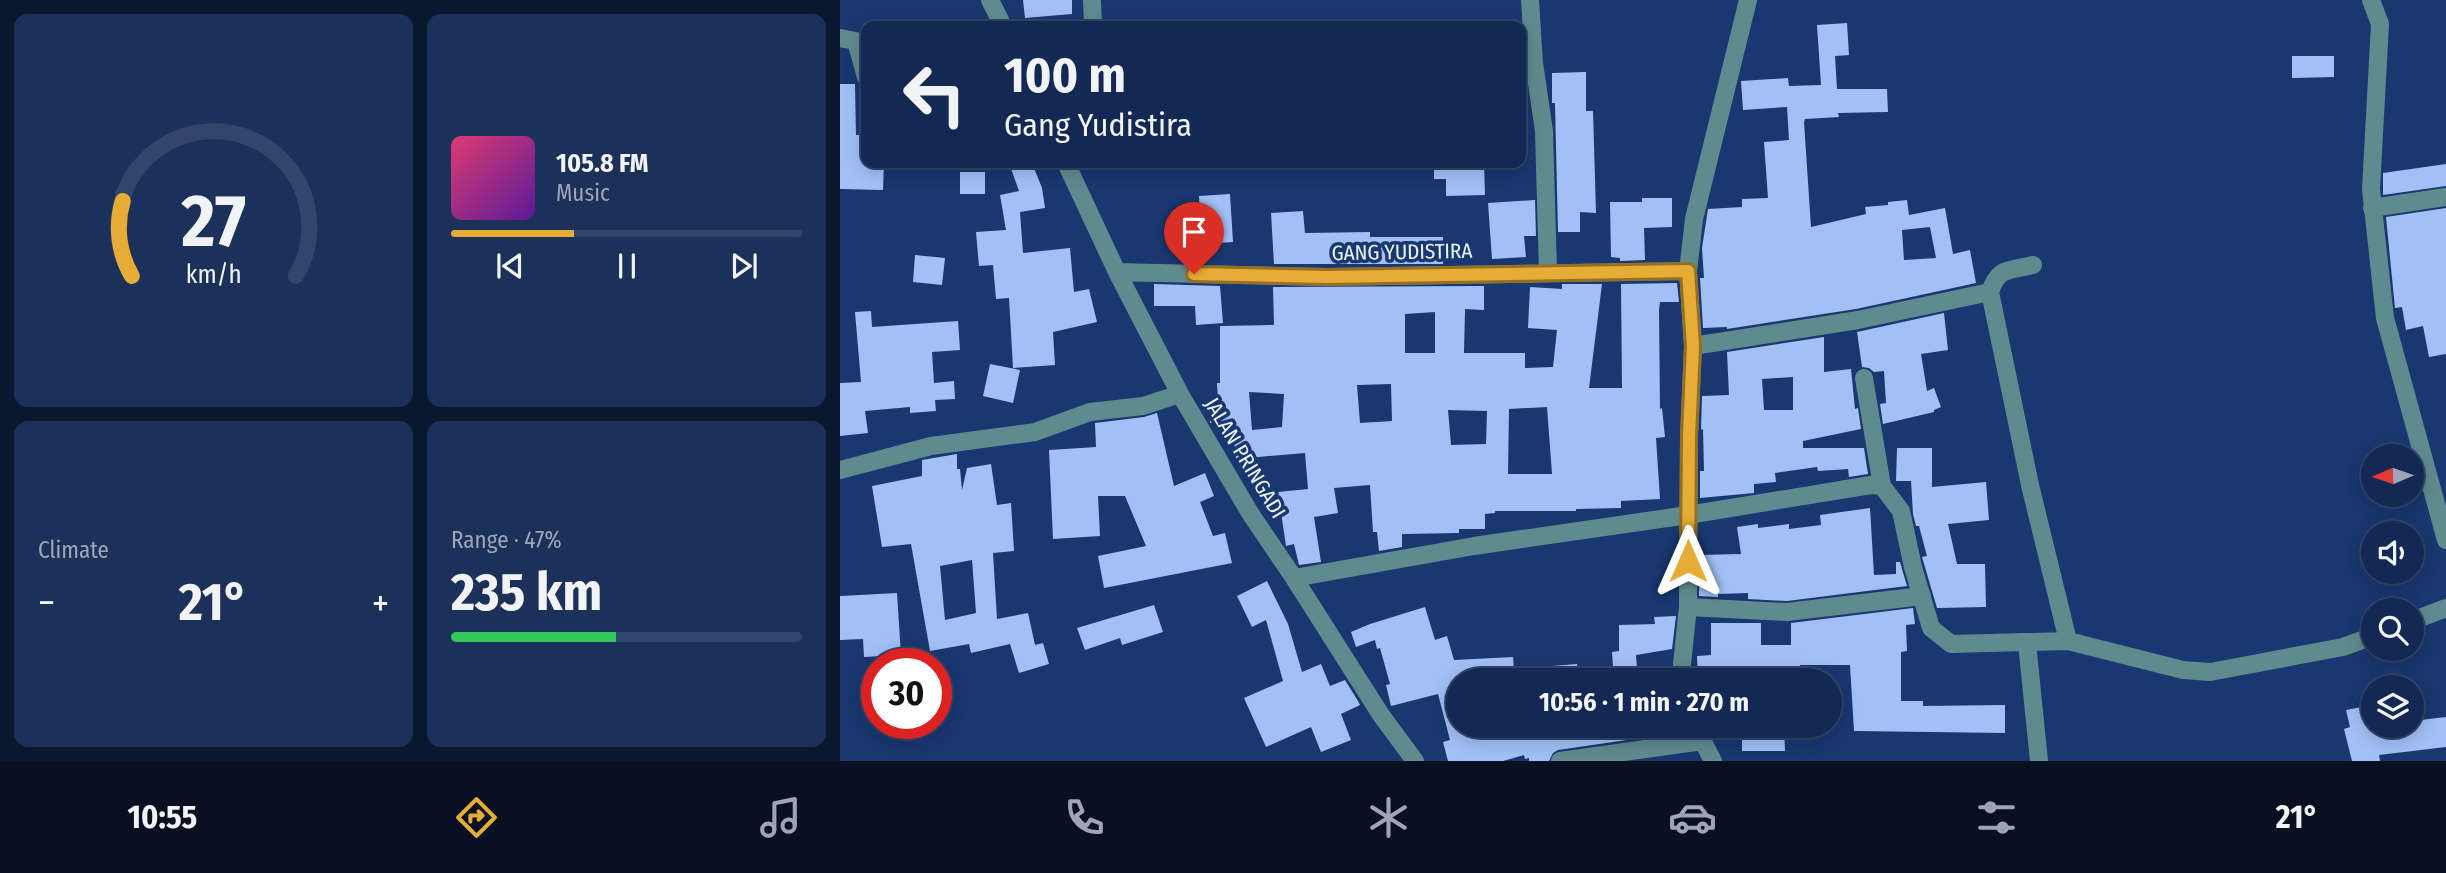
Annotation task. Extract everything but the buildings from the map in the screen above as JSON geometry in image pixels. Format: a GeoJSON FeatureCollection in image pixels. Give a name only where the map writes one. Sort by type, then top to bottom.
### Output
{"type":"FeatureCollection","features":[{"type":"Feature","properties":{"kind":"street"},"geometry":{"type":"LineString","coordinates":[[990,0],[1000,21]]}},
{"type":"Feature","properties":{"kind":"street"},"geometry":{"type":"LineString","coordinates":[[1092,0],[1093,21]]}},
{"type":"Feature","properties":{"kind":"street"},"geometry":{"type":"LineString","coordinates":[[1530,0],[1534,63],[1544,131],[1548,272]]}},
{"type":"Feature","properties":{"kind":"street"},"geometry":{"type":"LineString","coordinates":[[1682,668],[1688,607],[1693,346],[1688,271],[1694,219],[1748,0]]}},
{"type":"Feature","properties":{"kind":"street"},"geometry":{"type":"LineString","coordinates":[[2371,0],[2380,24],[2372,208],[2385,318],[2446,540]]}},
{"type":"Feature","properties":{"kind":"street"},"geometry":{"type":"LineString","coordinates":[[840,38],[856,41],[861,59]]}},
{"type":"Feature","properties":{"kind":"street","name":"JALAN PRINGADI"},"geometry":{"type":"LineString","coordinates":[[1068,168],[1117,272],[1180,394],[1250,513],[1381,715],[1415,761]]}},
{"type":"Feature","properties":{"kind":"street"},"geometry":{"type":"LineString","coordinates":[[2372,208],[2446,197]]}},
{"type":"Feature","properties":{"kind":"street"},"geometry":{"type":"LineString","coordinates":[[2034,265],[2000,272],[1990,292],[2030,485],[2068,641]]}},
{"type":"Feature","properties":{"kind":"street","name":"GANG YUDISTIRA"},"geometry":{"type":"LineString","coordinates":[[1117,272],[1327,277],[1688,271]]}},
{"type":"Feature","properties":{"kind":"street"},"geometry":{"type":"LineString","coordinates":[[1693,346],[1858,320],[1990,292]]}},
{"type":"Feature","properties":{"kind":"street"},"geometry":{"type":"LineString","coordinates":[[1864,378],[1882,486],[1901,511],[1913,567],[1931,628],[1951,644],[2068,641],[2183,670],[2210,672],[2343,648],[2361,641]]}},
{"type":"Feature","properties":{"kind":"street"},"geometry":{"type":"LineString","coordinates":[[840,470],[931,446],[1035,432],[1090,412],[1143,406],[1180,394]]}},
{"type":"Feature","properties":{"kind":"street"},"geometry":{"type":"LineString","coordinates":[[1294,578],[1500,542],[1688,516],[1871,485],[1882,486]]}},
{"type":"Feature","properties":{"kind":"street"},"geometry":{"type":"LineString","coordinates":[[1688,607],[1787,612],[1922,596]]}},
{"type":"Feature","properties":{"kind":"street"},"geometry":{"type":"LineString","coordinates":[[2424,616],[2446,608]]}},
{"type":"Feature","properties":{"kind":"street"},"geometry":{"type":"LineString","coordinates":[[2028,643],[2039,761]]}},
{"type":"Feature","properties":{"kind":"street"},"geometry":{"type":"LineString","coordinates":[[1560,761],[1678,738]]}},
{"type":"Feature","properties":{"kind":"street"},"geometry":{"type":"LineString","coordinates":[[1701,738],[1713,761]]}},
{"type":"Feature","properties":{"kind":"route"},"geometry":{"type":"LineString","coordinates":[[1194,274],[1327,277],[1688,271],[1693,346],[1688,561]]}}]}
